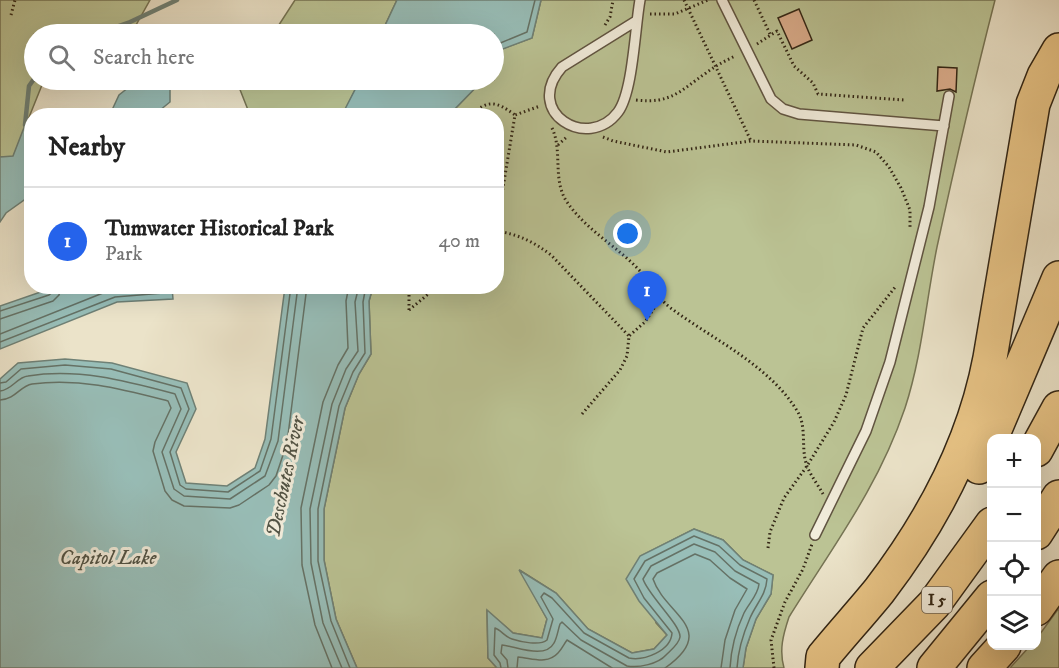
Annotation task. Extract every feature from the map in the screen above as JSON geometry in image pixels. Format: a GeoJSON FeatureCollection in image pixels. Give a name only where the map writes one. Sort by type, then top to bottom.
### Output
{"type":"FeatureCollection","features":[{"type":"Feature","properties":{"kind":"highway"},"geometry":{"type":"LineString","coordinates":[[822,668],[823,657],[878,591],[922,528],[972,428],[985,385],[1033,104],[1044,76],[1059,50]]}},
{"type":"Feature","properties":{"kind":"highway"},"geometry":{"type":"LineString","coordinates":[[822,668],[875,613],[929,551],[954,517],[985,454],[1059,278]]}},
{"type":"Feature","properties":{"kind":"highway"},"geometry":{"type":"LineString","coordinates":[[1041,441],[1059,408]]}},
{"type":"Feature","properties":{"kind":"highway"},"geometry":{"type":"LineString","coordinates":[[1041,525],[1059,497]]}},
{"type":"Feature","properties":{"kind":"highway","name":"I 5"},"geometry":{"type":"LineString","coordinates":[[872,668],[934,604],[987,531]]}},
{"type":"Feature","properties":{"kind":"highway"},"geometry":{"type":"LineString","coordinates":[[1041,602],[1059,578]]}},
{"type":"Feature","properties":{"kind":"highway","name":"I 5"},"geometry":{"type":"LineString","coordinates":[[934,668],[987,603]]}},
{"type":"Feature","properties":{"kind":"highway"},"geometry":{"type":"LineString","coordinates":[[984,668],[1000,650]]}},
{"type":"Feature","properties":{"kind":"lane"},"geometry":{"type":"LineString","coordinates":[[640,0],[640,17],[626,93],[618,112],[606,122],[591,129],[577,128],[563,122],[549,100],[554,76],[562,67],[640,17]]}},
{"type":"Feature","properties":{"kind":"lane"},"geometry":{"type":"LineString","coordinates":[[722,0],[771,99],[783,109],[799,114],[944,126]]}},
{"type":"Feature","properties":{"kind":"lane"},"geometry":{"type":"LineString","coordinates":[[815,536],[866,431],[890,362],[929,207],[949,96]]}},
{"type":"Feature","properties":{"kind":"path"},"geometry":{"type":"LineString","coordinates":[[11,15],[15,0]]}},
{"type":"Feature","properties":{"kind":"path"},"geometry":{"type":"LineString","coordinates":[[604,27],[610,17],[614,0]]}},
{"type":"Feature","properties":{"kind":"path"},"geometry":{"type":"LineString","coordinates":[[684,0],[751,141]]}},
{"type":"Feature","properties":{"kind":"path"},"geometry":{"type":"LineString","coordinates":[[640,17],[675,14],[708,0]]}},
{"type":"Feature","properties":{"kind":"path"},"geometry":{"type":"LineString","coordinates":[[754,0],[770,34]]}},
{"type":"Feature","properties":{"kind":"path"},"geometry":{"type":"LineString","coordinates":[[757,44],[777,31],[794,66],[813,83],[818,94],[904,100]]}},
{"type":"Feature","properties":{"kind":"path"},"geometry":{"type":"LineString","coordinates":[[631,99],[658,101],[672,98],[716,66],[735,56]]}},
{"type":"Feature","properties":{"kind":"path"},"geometry":{"type":"LineString","coordinates":[[514,115],[540,107],[538,99]]}},
{"type":"Feature","properties":{"kind":"path"},"geometry":{"type":"LineString","coordinates":[[478,108],[490,103],[501,105],[514,115]]}},
{"type":"Feature","properties":{"kind":"path"},"geometry":{"type":"LineString","coordinates":[[504,179],[514,115]]}},
{"type":"Feature","properties":{"kind":"path"},"geometry":{"type":"LineString","coordinates":[[549,123],[558,145],[560,183],[566,200],[574,211],[641,272],[660,299],[764,373],[781,390],[798,410],[804,429],[802,444],[807,466],[830,506]]}},
{"type":"Feature","properties":{"kind":"path"},"geometry":{"type":"LineString","coordinates":[[612,130],[601,136],[613,141],[667,152],[751,141],[856,145],[876,152],[889,167],[901,188],[909,210],[911,236]]}},
{"type":"Feature","properties":{"kind":"path"},"geometry":{"type":"LineString","coordinates":[[558,145],[568,136],[577,138]]}},
{"type":"Feature","properties":{"kind":"path"},"geometry":{"type":"LineString","coordinates":[[504,232],[537,244],[629,336]]}},
{"type":"Feature","properties":{"kind":"path"},"geometry":{"type":"LineString","coordinates":[[768,548],[770,532],[784,498],[834,422],[846,395],[863,328],[901,279]]}},
{"type":"Feature","properties":{"kind":"path"},"geometry":{"type":"LineString","coordinates":[[409,294],[409,310],[428,294]]}},
{"type":"Feature","properties":{"kind":"path"},"geometry":{"type":"LineString","coordinates":[[582,414],[620,370],[627,356],[629,336],[645,322],[660,299]]}},
{"type":"Feature","properties":{"kind":"path"},"geometry":{"type":"LineString","coordinates":[[774,668],[771,640],[785,602],[803,568],[815,536]]}},
{"type":"Feature","properties":{"kind":"green space"},"geometry":{"type":"Polygon","coordinates":[[[0,0],[150,0],[137,24],[24,24],[24,90],[40,90],[33,108],[24,108],[24,130],[13,157],[0,157],[0,0]]]}},
{"type":"Feature","properties":{"kind":"green space"},"geometry":{"type":"Polygon","coordinates":[[[295,0],[397,0],[386,24],[279,24],[295,0]]]}},
{"type":"Feature","properties":{"kind":"green space"},"geometry":{"type":"Polygon","coordinates":[[[541,0],[995,0],[944,216],[920,348],[905,408],[868,491],[789,617],[782,642],[784,668],[743,668],[746,648],[756,619],[771,594],[773,575],[743,560],[723,540],[694,529],[641,556],[656,623],[667,635],[654,649],[632,653],[588,629],[556,593],[521,571],[547,619],[542,638],[513,633],[487,611],[488,658],[497,668],[357,668],[336,619],[324,560],[324,509],[345,408],[359,374],[371,354],[369,301],[371,294],[504,294],[504,108],[456,108],[473,90],[504,90],[504,48],[532,38],[541,0]]]}},
{"type":"Feature","properties":{"kind":"green space"},"geometry":{"type":"Polygon","coordinates":[[[240,90],[355,90],[346,108],[247,108],[240,90]]]}},
{"type":"Feature","properties":{"kind":"green space"},"geometry":{"type":"Polygon","coordinates":[[[1059,608],[1059,668],[1010,668],[1026,650],[1041,650],[1041,633],[1059,608]]]}},
{"type":"Feature","properties":{"kind":"water"},"geometry":{"type":"Polygon","coordinates":[[[397,0],[541,0],[532,38],[504,48],[504,24],[386,24],[397,0]]]}},
{"type":"Feature","properties":{"kind":"water"},"geometry":{"type":"Polygon","coordinates":[[[125,90],[170,90],[170,102],[163,108],[113,108],[119,95],[125,90]]]}},
{"type":"Feature","properties":{"kind":"water"},"geometry":{"type":"Polygon","coordinates":[[[355,90],[473,90],[456,108],[346,108],[355,90]]]}},
{"type":"Feature","properties":{"kind":"water"},"geometry":{"type":"Polygon","coordinates":[[[24,128],[24,200],[6,213],[0,222],[0,157],[13,156],[24,128]]]}},
{"type":"Feature","properties":{"kind":"water"},"geometry":{"type":"Polygon","coordinates":[[[35,294],[173,294],[173,299],[117,302],[0,349],[0,306],[35,294]]]}},
{"type":"Feature","properties":{"kind":"water","name":"Capitol Lake"},"geometry":{"type":"Polygon","coordinates":[[[284,294],[371,294],[369,301],[371,354],[359,374],[345,408],[324,509],[324,560],[336,619],[357,668],[0,668],[0,379],[18,363],[65,359],[112,363],[187,383],[196,409],[176,452],[186,483],[227,486],[255,468],[265,439],[284,294]]]}},
{"type":"Feature","properties":{"kind":"water"},"geometry":{"type":"Polygon","coordinates":[[[694,529],[723,540],[743,560],[773,575],[771,594],[756,619],[746,648],[743,668],[497,668],[488,658],[487,610],[513,633],[542,638],[547,619],[519,570],[556,593],[588,629],[632,653],[654,649],[667,635],[639,601],[626,579],[640,556],[694,529]]]}},
{"type":"Feature","properties":{"kind":"building"},"geometry":{"type":"Polygon","coordinates":[[[799,9],[812,40],[792,49],[778,18],[799,9]]]}},
{"type":"Feature","properties":{"kind":"building"},"geometry":{"type":"Polygon","coordinates":[[[938,67],[957,68],[956,92],[950,89],[937,91],[938,67]]]}},
{"type":"Feature","properties":{"kind":"waterway"},"geometry":{"type":"LineString","coordinates":[[124,24],[177,0]]}},
{"type":"Feature","properties":{"kind":"waterway"},"geometry":{"type":"LineString","coordinates":[[27,108],[29,90]]}},
{"type":"Feature","properties":{"kind":"place","name":"Tumwater Historical Park"},"geometry":{"type":"Point","coordinates":[647,321]}},
{"type":"Feature","properties":{"kind":"water label","name":"Deschutes River"},"geometry":{"type":"Point","coordinates":[286,477]}}]}
